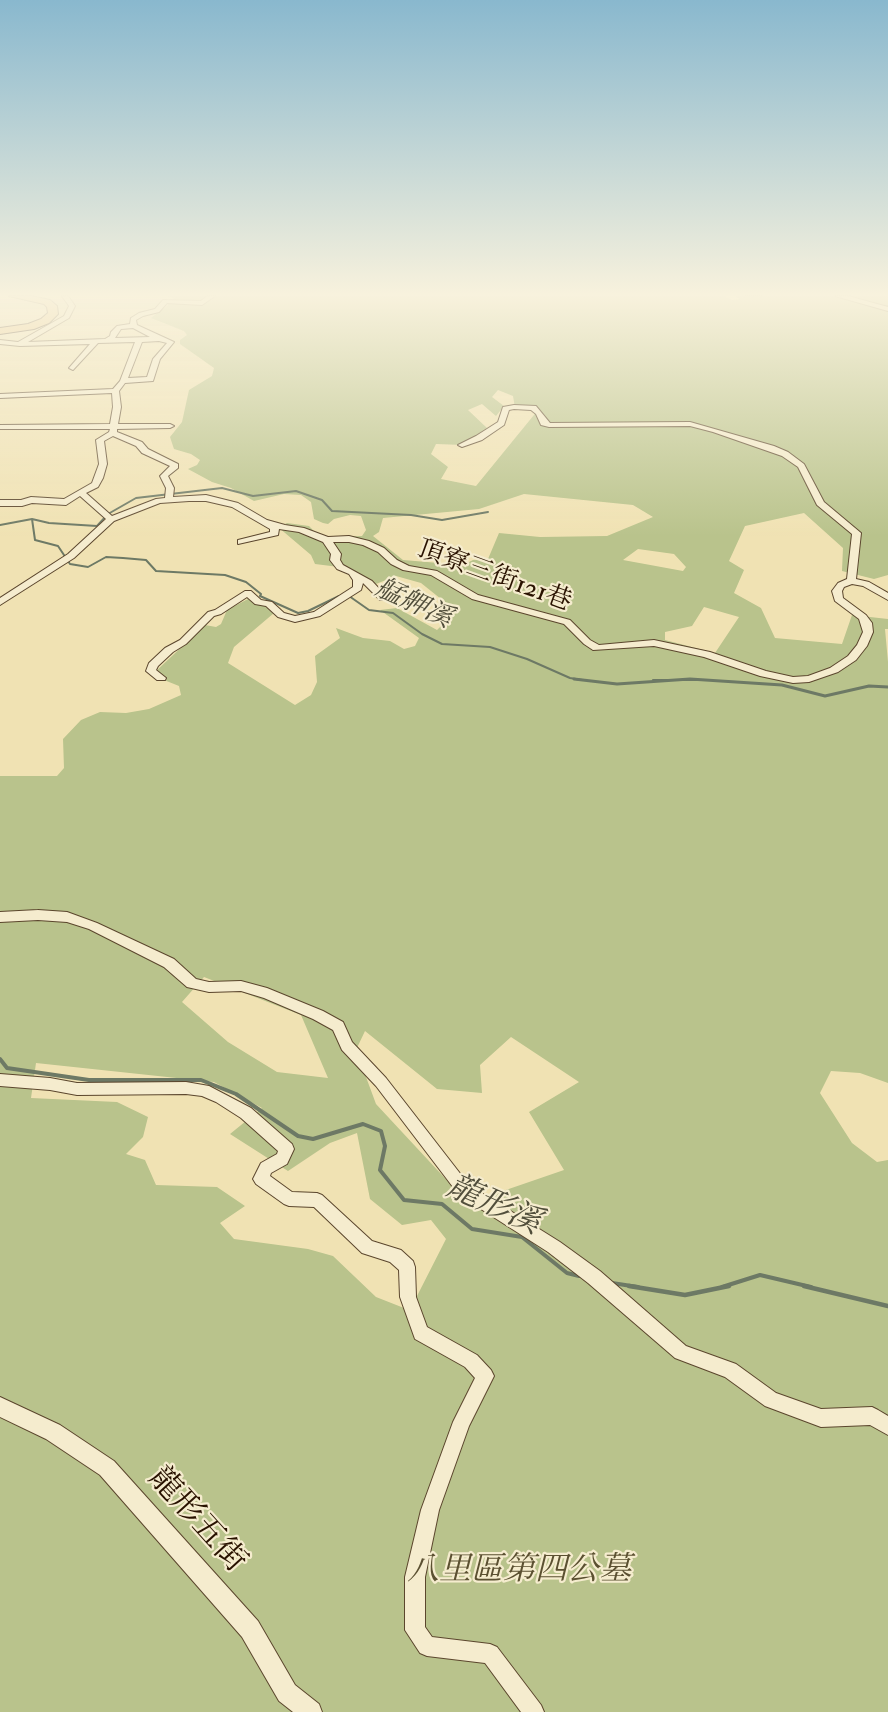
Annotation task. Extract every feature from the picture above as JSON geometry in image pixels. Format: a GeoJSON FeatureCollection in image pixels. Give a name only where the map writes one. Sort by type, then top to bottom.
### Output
{"type":"FeatureCollection","features":[{"type":"Feature","properties":{"kind":"street"},"geometry":{"type":"LineString","coordinates":[[0,396],[114,391],[125,376]]}},
{"type":"Feature","properties":{"kind":"street"},"geometry":{"type":"LineString","coordinates":[[123,381],[150,379],[151,376]]}},
{"type":"Feature","properties":{"kind":"street"},"geometry":{"type":"LineString","coordinates":[[0,503],[22,503],[31,500],[66,502],[95,485],[103,464],[100,440],[114,429],[117,407],[114,391]]}},
{"type":"Feature","properties":{"kind":"street"},"geometry":{"type":"LineString","coordinates":[[462,446],[501,423],[506,410],[514,407],[533,408],[539,413],[544,423],[549,425],[690,424],[771,448],[801,466],[820,503],[857,533],[857,550],[850,581],[866,584],[888,597]]}},
{"type":"Feature","properties":{"kind":"street"},"geometry":{"type":"LineString","coordinates":[[0,427],[114,429],[170,426]]}},
{"type":"Feature","properties":{"kind":"street"},"geometry":{"type":"LineString","coordinates":[[114,429],[139,444],[145,451],[176,466],[164,476],[169,494]]}},
{"type":"Feature","properties":{"kind":"street"},"geometry":{"type":"LineString","coordinates":[[80,492],[111,519]]}},
{"type":"Feature","properties":{"kind":"street","name":"頂寮三街121巷"},"geometry":{"type":"LineString","coordinates":[[0,602],[71,555],[111,519],[169,494],[235,505],[264,522],[301,530],[327,540],[349,539],[366,543],[381,550],[394,562],[406,568],[434,573],[476,597],[567,621],[587,642],[597,648],[654,644],[706,654],[764,674],[793,680],[809,679],[834,670],[852,658],[862,646],[868,632],[867,623],[863,617],[838,599],[837,591],[841,585],[850,581]]}},
{"type":"Feature","properties":{"kind":"street"},"geometry":{"type":"LineString","coordinates":[[241,542],[275,533],[274,528],[264,522]]}},
{"type":"Feature","properties":{"kind":"street"},"geometry":{"type":"LineString","coordinates":[[327,540],[336,554],[335,560],[340,567],[358,574],[383,598]]}},
{"type":"Feature","properties":{"kind":"street"},"geometry":{"type":"LineString","coordinates":[[161,678],[151,671],[153,665],[169,650],[183,642],[211,614],[248,593],[258,602],[269,604],[280,615],[295,619],[318,614],[325,607],[350,595],[358,588],[358,580],[352,572]]}},
{"type":"Feature","properties":{"kind":"street"},"geometry":{"type":"LineString","coordinates":[[0,917],[38,915],[67,917],[93,926],[159,957],[192,983],[209,987],[241,986],[267,993],[328,1020],[338,1026],[347,1047],[381,1082],[464,1190],[570,1259],[681,1352],[730,1370],[771,1400],[821,1418],[872,1416],[888,1426]]}},
{"type":"Feature","properties":{"kind":"street"},"geometry":{"type":"LineString","coordinates":[[0,1080],[50,1084],[77,1089],[186,1088],[204,1090],[246,1113],[287,1149],[282,1159],[266,1168],[261,1179],[288,1199],[317,1200],[368,1248],[394,1255],[408,1267],[408,1297],[421,1333],[471,1361],[485,1376],[462,1422],[430,1510],[415,1577],[415,1630],[427,1646],[490,1654],[534,1712]]}},
{"type":"Feature","properties":{"kind":"street","name":"龍形五街"},"geometry":{"type":"LineString","coordinates":[[0,1407],[53,1432],[107,1468],[250,1629],[287,1693],[312,1712]]}},
{"type":"Feature","properties":{"kind":"green space","name":"八里區第四公墓"},"geometry":{"type":"Polygon","coordinates":[[[212,376],[888,376],[888,575],[874,579],[842,571],[843,548],[804,513],[745,526],[729,561],[744,570],[734,593],[761,608],[775,638],[842,644],[852,615],[888,619],[888,629],[885,629],[888,662],[888,1083],[860,1073],[831,1071],[820,1093],[852,1143],[877,1162],[888,1160],[888,1712],[0,1712],[0,776],[57,776],[64,768],[63,739],[81,720],[100,712],[126,713],[149,709],[181,695],[179,686],[154,676],[155,672],[205,625],[216,627],[221,624],[227,610],[248,599],[255,599],[274,613],[234,647],[228,663],[295,705],[311,695],[317,682],[315,656],[340,638],[336,628],[363,638],[390,641],[404,649],[415,646],[419,638],[380,610],[397,608],[437,630],[443,624],[438,613],[446,603],[421,583],[396,576],[376,584],[347,568],[315,564],[311,555],[278,527],[287,523],[309,526],[320,537],[362,536],[366,530],[361,516],[350,515],[334,519],[328,524],[323,523],[314,519],[311,502],[301,495],[284,494],[254,501],[188,469],[197,465],[200,460],[191,454],[174,449],[170,437],[182,422],[189,390],[212,376]],[[498,390],[492,397],[504,406],[496,416],[482,404],[468,410],[487,428],[463,445],[436,444],[431,454],[448,467],[441,479],[476,486],[538,410],[515,408],[513,396],[498,390]],[[524,494],[479,509],[383,518],[379,532],[373,536],[403,560],[463,565],[473,560],[488,559],[499,533],[540,537],[607,536],[653,517],[633,505],[524,494]],[[638,549],[623,560],[683,571],[686,567],[674,554],[638,549]],[[704,607],[692,626],[665,632],[665,640],[715,653],[739,617],[704,607]],[[204,977],[182,1002],[228,1042],[277,1072],[328,1078],[301,1015],[204,977]],[[365,1031],[356,1050],[376,1104],[468,1203],[564,1170],[529,1112],[579,1082],[511,1037],[480,1065],[482,1093],[437,1089],[365,1031]],[[36,1063],[31,1098],[117,1102],[148,1117],[143,1137],[126,1154],[145,1160],[156,1185],[217,1187],[245,1206],[220,1223],[234,1239],[308,1249],[333,1256],[376,1297],[404,1308],[416,1298],[446,1239],[431,1220],[402,1225],[370,1199],[357,1133],[330,1143],[288,1171],[230,1134],[262,1108],[214,1082],[36,1063]]]}},
{"type":"Feature","properties":{"kind":"waterway"},"geometry":{"type":"LineString","coordinates":[[32,519],[49,523],[97,526],[108,514],[136,498],[222,488],[253,496],[296,491],[322,500],[332,511],[411,515],[442,520],[488,512]]}},
{"type":"Feature","properties":{"kind":"waterway","name":"艋舺溪"},"geometry":{"type":"LineString","coordinates":[[0,525],[32,519]]}},
{"type":"Feature","properties":{"kind":"waterway","name":"艋舺溪"},"geometry":{"type":"LineString","coordinates":[[32,519],[35,540],[58,546],[70,564],[88,567],[106,557],[123,558],[146,560],[156,571],[225,575],[246,582],[261,594],[260,596],[298,613],[308,611],[339,596]]}},
{"type":"Feature","properties":{"kind":"waterway","name":"艋舺溪"},"geometry":{"type":"LineString","coordinates":[[349,596],[369,610],[393,613],[422,634],[442,644],[490,647],[527,659],[570,678],[581,680]]}},
{"type":"Feature","properties":{"kind":"waterway","name":"艋舺溪"},"geometry":{"type":"LineString","coordinates":[[574,679],[581,680]]}},
{"type":"Feature","properties":{"kind":"waterway","name":"艋舺溪"},"geometry":{"type":"LineString","coordinates":[[581,680],[617,684],[675,680]]}},
{"type":"Feature","properties":{"kind":"waterway","name":"艋舺溪"},"geometry":{"type":"LineString","coordinates":[[653,680],[675,680]]}},
{"type":"Feature","properties":{"kind":"waterway","name":"艋舺溪"},"geometry":{"type":"LineString","coordinates":[[675,680],[705,680]]}},
{"type":"Feature","properties":{"kind":"waterway","name":"艋舺溪"},"geometry":{"type":"LineString","coordinates":[[675,680],[705,680]]}},
{"type":"Feature","properties":{"kind":"waterway","name":"艋舺溪"},"geometry":{"type":"LineString","coordinates":[[705,680],[710,680]]}},
{"type":"Feature","properties":{"kind":"waterway","name":"艋舺溪"},"geometry":{"type":"LineString","coordinates":[[705,680],[782,685],[825,696],[869,686],[888,687]]}},
{"type":"Feature","properties":{"kind":"waterway","name":"龍形溪"},"geometry":{"type":"LineString","coordinates":[[0,1059],[7,1068],[89,1080],[201,1080],[236,1094],[298,1136],[313,1139],[363,1124],[381,1131],[385,1146],[380,1170],[404,1200],[442,1204],[472,1229],[522,1237],[567,1273],[579,1276]]}},
{"type":"Feature","properties":{"kind":"waterway","name":"龍形溪"},"geometry":{"type":"LineString","coordinates":[[722,1287],[760,1275],[811,1287]]}},
{"type":"Feature","properties":{"kind":"waterway","name":"龍形溪"},"geometry":{"type":"LineString","coordinates":[[612,1283],[638,1287]]}},
{"type":"Feature","properties":{"kind":"waterway","name":"龍形溪"},"geometry":{"type":"LineString","coordinates":[[629,1286],[685,1295],[729,1286]]}},
{"type":"Feature","properties":{"kind":"waterway","name":"龍形溪"},"geometry":{"type":"LineString","coordinates":[[804,1286],[888,1306]]}}]}
